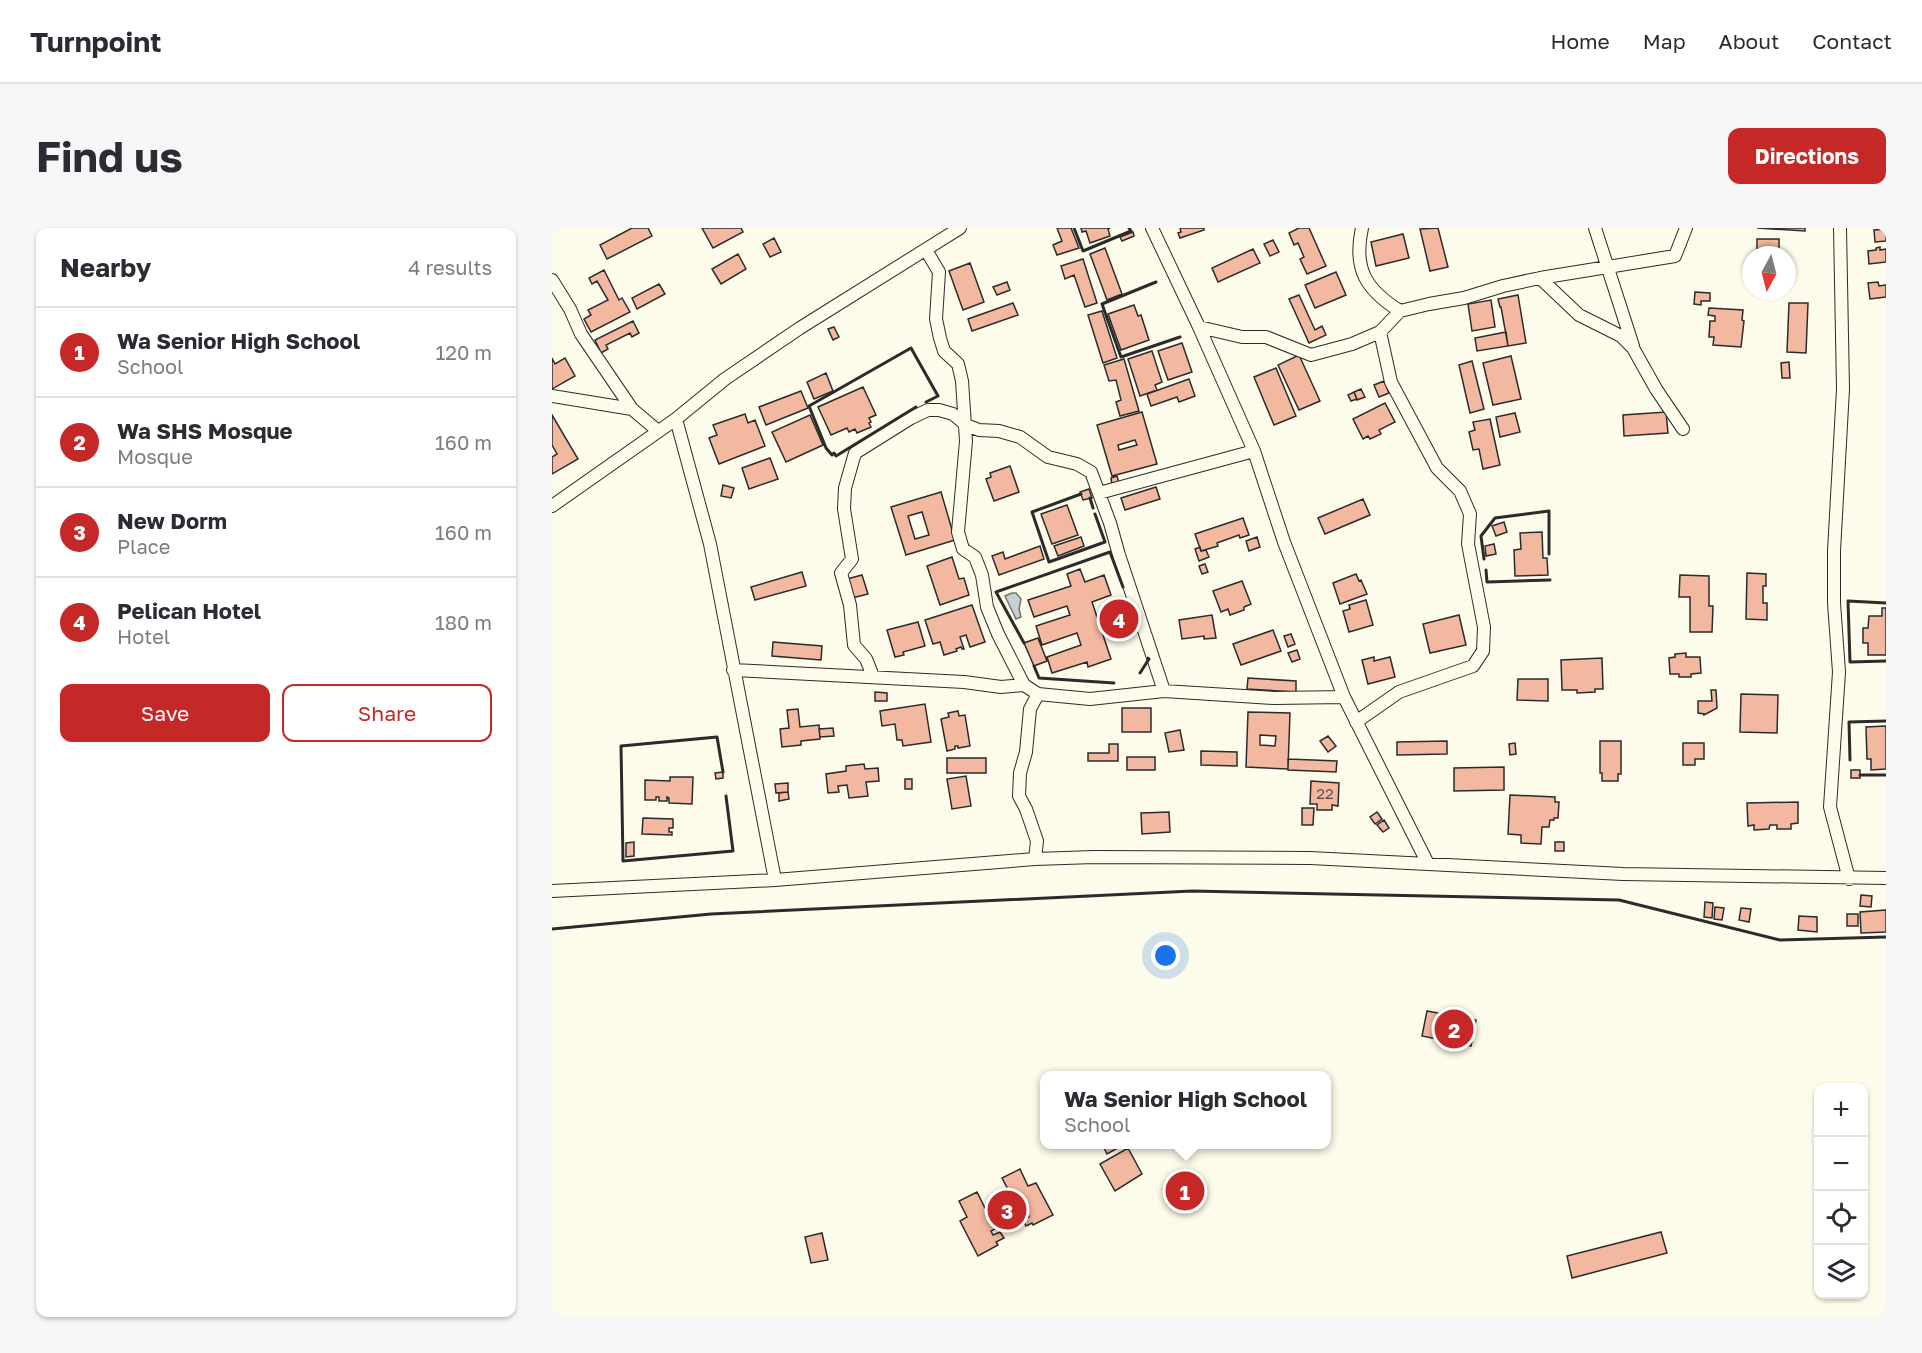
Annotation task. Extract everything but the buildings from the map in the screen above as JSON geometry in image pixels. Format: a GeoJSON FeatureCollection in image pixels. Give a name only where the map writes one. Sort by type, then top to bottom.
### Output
{"type":"FeatureCollection","features":[{"type":"Feature","properties":{"kind":"street"},"geometry":{"type":"LineString","coordinates":[[552,506],[676,419],[725,379],[800,328],[960,228]]}},
{"type":"Feature","properties":{"kind":"street"},"geometry":{"type":"LineString","coordinates":[[1152,228],[1254,452],[1284,542],[1344,697],[1428,864]]}},
{"type":"Feature","properties":{"kind":"street"},"geometry":{"type":"LineString","coordinates":[[1362,228],[1359,251],[1362,270],[1372,290],[1400,311]]}},
{"type":"Feature","properties":{"kind":"street"},"geometry":{"type":"LineString","coordinates":[[1595,228],[1633,348],[1656,389],[1683,429]]}},
{"type":"Feature","properties":{"kind":"street"},"geometry":{"type":"LineString","coordinates":[[1199,327],[1242,338],[1266,337],[1311,355],[1352,344],[1380,332],[1400,311],[1464,298],[1540,278],[1675,256],[1686,228]]}},
{"type":"Feature","properties":{"kind":"street"},"geometry":{"type":"LineString","coordinates":[[1840,228],[1843,389],[1834,551],[1834,603],[1839,672],[1830,807],[1849,879]]}},
{"type":"Feature","properties":{"kind":"street"},"geometry":{"type":"LineString","coordinates":[[926,250],[939,272],[936,319],[940,338],[944,351],[958,364],[962,381],[966,425],[958,532],[963,549],[975,557],[982,575],[987,606],[998,634],[1024,685],[1038,694],[1090,699],[1164,692],[1274,698],[1344,697]]}},
{"type":"Feature","properties":{"kind":"street"},"geometry":{"type":"LineString","coordinates":[[1540,278],[1579,315],[1621,336],[1633,348]]}},
{"type":"Feature","properties":{"kind":"street"},"geometry":{"type":"LineString","coordinates":[[552,280],[570,309],[581,334],[632,409],[658,431]]}},
{"type":"Feature","properties":{"kind":"street"},"geometry":{"type":"LineString","coordinates":[[1356,722],[1399,692],[1473,666],[1483,651],[1484,627],[1468,544],[1470,514],[1460,491],[1437,468],[1391,382],[1380,332]]}},
{"type":"Feature","properties":{"kind":"street"},"geometry":{"type":"LineString","coordinates":[[552,396],[632,409]]}},
{"type":"Feature","properties":{"kind":"street"},"geometry":{"type":"LineString","coordinates":[[871,677],[866,659],[854,645],[850,605],[842,573],[852,560],[844,509],[845,488],[855,453],[928,410],[953,414],[966,425],[979,430],[999,431],[1020,437],[1048,457],[1077,464],[1091,472],[1110,523],[1164,692]]}},
{"type":"Feature","properties":{"kind":"street"},"geometry":{"type":"LineString","coordinates":[[676,419],[710,544],[774,880]]}},
{"type":"Feature","properties":{"kind":"street"},"geometry":{"type":"LineString","coordinates":[[1099,493],[1254,452]]}},
{"type":"Feature","properties":{"kind":"street"},"geometry":{"type":"LineString","coordinates":[[734,670],[964,682],[1001,687],[1024,685]]}},
{"type":"Feature","properties":{"kind":"street"},"geometry":{"type":"LineString","coordinates":[[1035,859],[1037,841],[1019,796],[1020,773],[1030,709],[1038,694]]}},
{"type":"Feature","properties":{"kind":"street"},"geometry":{"type":"LineString","coordinates":[[552,891],[774,880],[1035,859],[1094,857],[1310,858],[1623,874],[1886,878]]}},
{"type":"Feature","properties":{"kind":"shaded area"},"geometry":{"type":"Polygon","coordinates":[[[1016,593],[1021,599],[1019,609],[1021,617],[1016,619],[1005,596],[1016,593]]]}},
{"type":"Feature","properties":{"kind":"wall"},"geometry":{"type":"LineString","coordinates":[[1074,228],[1083,251],[1131,231],[1129,228]]}},
{"type":"Feature","properties":{"kind":"wall"},"geometry":{"type":"LineString","coordinates":[[1156,282],[1102,304],[1121,357],[1180,337]]}},
{"type":"Feature","properties":{"kind":"wall"},"geometry":{"type":"LineString","coordinates":[[916,407],[836,456],[826,448],[809,406],[911,348],[938,396],[926,402]]}},
{"type":"Feature","properties":{"kind":"wall"},"geometry":{"type":"LineString","coordinates":[[1081,494],[1032,512],[1049,562],[1105,542],[1095,514]]}},
{"type":"Feature","properties":{"kind":"wall"},"geometry":{"type":"LineString","coordinates":[[1090,498],[1093,508]]}},
{"type":"Feature","properties":{"kind":"wall"},"geometry":{"type":"LineString","coordinates":[[1484,559],[1481,536],[1495,518],[1549,511],[1549,554]]}},
{"type":"Feature","properties":{"kind":"wall"},"geometry":{"type":"LineString","coordinates":[[1024,643],[996,592],[1110,552],[1123,587]]}},
{"type":"Feature","properties":{"kind":"wall"},"geometry":{"type":"LineString","coordinates":[[1486,570],[1487,582],[1550,580]]}},
{"type":"Feature","properties":{"kind":"wall"},"geometry":{"type":"LineString","coordinates":[[1886,603],[1848,601],[1850,662],[1886,661]]}},
{"type":"Feature","properties":{"kind":"wall"},"geometry":{"type":"LineString","coordinates":[[1140,673],[1148,658]]}},
{"type":"Feature","properties":{"kind":"wall"},"geometry":{"type":"LineString","coordinates":[[1034,666],[1039,678],[1114,683]]}},
{"type":"Feature","properties":{"kind":"wall"},"geometry":{"type":"LineString","coordinates":[[1850,760],[1849,722],[1886,721]]}},
{"type":"Feature","properties":{"kind":"wall"},"geometry":{"type":"LineString","coordinates":[[723,772],[717,737],[621,746],[623,861],[733,851],[726,796]]}},
{"type":"Feature","properties":{"kind":"wall"},"geometry":{"type":"LineString","coordinates":[[1860,775],[1886,775]]}},
{"type":"Feature","properties":{"kind":"wall"},"geometry":{"type":"LineString","coordinates":[[552,929],[711,914],[1192,891],[1619,900],[1780,940],[1886,937]]}},
{"type":"Feature","properties":{"kind":"place","name":"Pelican Hotel"},"geometry":{"type":"Point","coordinates":[1119,619]}},
{"type":"Feature","properties":{"kind":"place","name":"Wa SHS Mosque"},"geometry":{"type":"Point","coordinates":[1454,1029]}},
{"type":"Feature","properties":{"kind":"place","name":"Wa Senior High School"},"geometry":{"type":"Point","coordinates":[1185,1191]}},
{"type":"Feature","properties":{"kind":"place","name":"New Dorm"},"geometry":{"type":"Point","coordinates":[1007,1210]}}]}
